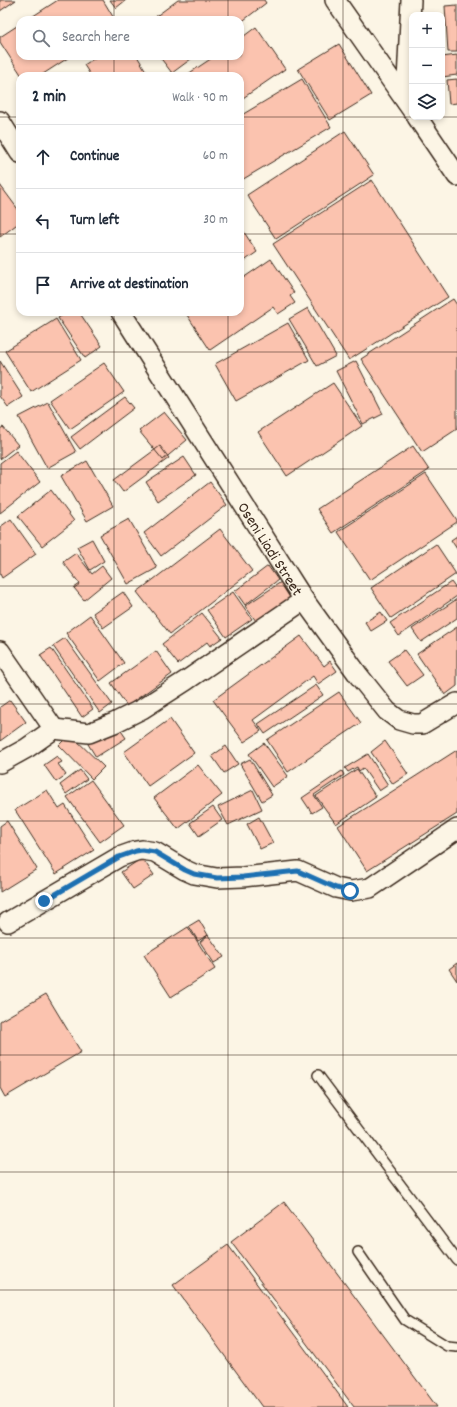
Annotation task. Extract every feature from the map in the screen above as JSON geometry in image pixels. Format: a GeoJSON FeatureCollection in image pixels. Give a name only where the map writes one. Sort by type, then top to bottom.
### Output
{"type":"FeatureCollection","features":[{"type":"Feature","properties":{"kind":"street"},"geometry":{"type":"LineString","coordinates":[[335,0],[409,105]]}},
{"type":"Feature","properties":{"kind":"street"},"geometry":{"type":"LineString","coordinates":[[409,84],[411,0]]}},
{"type":"Feature","properties":{"kind":"street"},"geometry":{"type":"LineString","coordinates":[[419,120],[457,176]]}},
{"type":"Feature","properties":{"kind":"street"},"geometry":{"type":"LineString","coordinates":[[0,121],[16,146]]}},
{"type":"Feature","properties":{"kind":"street","name":"Oseni Liadi Street"},"geometry":{"type":"LineString","coordinates":[[124,316],[304,600],[358,676],[387,711],[399,720],[413,724],[422,724],[457,703]]}},
{"type":"Feature","properties":{"kind":"street"},"geometry":{"type":"LineString","coordinates":[[0,763],[27,748],[54,729],[89,733],[114,723],[142,709],[304,600]]}},
{"type":"Feature","properties":{"kind":"street"},"geometry":{"type":"LineString","coordinates":[[0,651],[54,729]]}},
{"type":"Feature","properties":{"kind":"street"},"geometry":{"type":"LineString","coordinates":[[8,922],[119,857],[136,851],[142,850],[155,852],[194,874],[217,878],[243,877],[298,871],[336,888],[350,891],[370,888],[457,829]]}},
{"type":"Feature","properties":{"kind":"lane"},"geometry":{"type":"LineString","coordinates":[[318,1075],[457,1260]]}},
{"type":"Feature","properties":{"kind":"lane"},"geometry":{"type":"LineString","coordinates":[[358,1252],[405,1320],[447,1346],[457,1346]]}},
{"type":"Feature","properties":{"kind":"building"},"geometry":{"type":"Polygon","coordinates":[[[0,0],[16,0],[0,11],[0,0]]]}},
{"type":"Feature","properties":{"kind":"building"},"geometry":{"type":"Polygon","coordinates":[[[58,0],[103,0],[113,16],[33,16],[58,0]]]}},
{"type":"Feature","properties":{"kind":"building"},"geometry":{"type":"Polygon","coordinates":[[[110,0],[126,0],[116,8],[110,0]]]}},
{"type":"Feature","properties":{"kind":"building"},"geometry":{"type":"Polygon","coordinates":[[[178,0],[264,0],[266,3],[244,20],[244,16],[156,16],[178,0]]]}},
{"type":"Feature","properties":{"kind":"building"},"geometry":{"type":"Polygon","coordinates":[[[457,5],[457,52],[448,52],[445,6],[457,5]]]}},
{"type":"Feature","properties":{"kind":"building"},"geometry":{"type":"Polygon","coordinates":[[[16,27],[16,60],[65,60],[46,72],[19,72],[0,42],[0,37],[16,27]]]}},
{"type":"Feature","properties":{"kind":"building"},"geometry":{"type":"Polygon","coordinates":[[[256,27],[285,69],[244,97],[244,72],[191,72],[209,60],[244,60],[244,36],[256,27]]]}},
{"type":"Feature","properties":{"kind":"building"},"geometry":{"type":"Polygon","coordinates":[[[339,44],[371,95],[330,120],[298,69],[339,44]]]}},
{"type":"Feature","properties":{"kind":"building"},"geometry":{"type":"Polygon","coordinates":[[[457,55],[457,75],[445,77],[445,57],[457,55]]]}},
{"type":"Feature","properties":{"kind":"building"},"geometry":{"type":"Polygon","coordinates":[[[92,60],[139,60],[147,72],[88,72],[84,65],[92,60]]]}},
{"type":"Feature","properties":{"kind":"building"},"geometry":{"type":"Polygon","coordinates":[[[162,60],[190,60],[173,72],[171,72],[162,60]]]}},
{"type":"Feature","properties":{"kind":"building"},"geometry":{"type":"Polygon","coordinates":[[[302,79],[331,127],[244,179],[244,114],[302,79]]]}},
{"type":"Feature","properties":{"kind":"building"},"geometry":{"type":"Polygon","coordinates":[[[457,79],[457,103],[449,104],[447,80],[457,79]]]}},
{"type":"Feature","properties":{"kind":"building"},"geometry":{"type":"Polygon","coordinates":[[[345,131],[374,175],[276,239],[247,195],[345,131]]]}},
{"type":"Feature","properties":{"kind":"building"},"geometry":{"type":"Polygon","coordinates":[[[372,180],[448,297],[349,360],[273,244],[372,180]]]}},
{"type":"Feature","properties":{"kind":"building"},"geometry":{"type":"Polygon","coordinates":[[[0,185],[16,207],[16,225],[0,237],[0,185]]]}},
{"type":"Feature","properties":{"kind":"building"},"geometry":{"type":"Polygon","coordinates":[[[244,232],[257,252],[244,261],[244,232]]]}},
{"type":"Feature","properties":{"kind":"building"},"geometry":{"type":"Polygon","coordinates":[[[271,259],[294,293],[290,296],[295,303],[278,314],[273,307],[210,350],[188,316],[244,316],[244,277],[271,259]]]}},
{"type":"Feature","properties":{"kind":"building"},"geometry":{"type":"Polygon","coordinates":[[[453,299],[457,305],[457,429],[422,452],[361,359],[453,299]]]}},
{"type":"Feature","properties":{"kind":"building"},"geometry":{"type":"Polygon","coordinates":[[[308,308],[336,356],[317,366],[289,319],[308,308]]]}},
{"type":"Feature","properties":{"kind":"building"},"geometry":{"type":"Polygon","coordinates":[[[61,316],[82,316],[102,346],[85,358],[58,318],[61,316]]]}},
{"type":"Feature","properties":{"kind":"building"},"geometry":{"type":"Polygon","coordinates":[[[56,319],[81,360],[31,392],[5,351],[56,319]]]}},
{"type":"Feature","properties":{"kind":"building"},"geometry":{"type":"Polygon","coordinates":[[[288,323],[309,360],[236,401],[215,364],[288,323]]]}},
{"type":"Feature","properties":{"kind":"building"},"geometry":{"type":"Polygon","coordinates":[[[0,361],[23,397],[8,407],[0,396],[0,361]]]}},
{"type":"Feature","properties":{"kind":"building"},"geometry":{"type":"Polygon","coordinates":[[[356,361],[383,414],[363,424],[336,371],[356,361]]]}},
{"type":"Feature","properties":{"kind":"building"},"geometry":{"type":"Polygon","coordinates":[[[104,363],[124,392],[70,429],[50,400],[104,363]]]}},
{"type":"Feature","properties":{"kind":"building"},"geometry":{"type":"Polygon","coordinates":[[[333,383],[362,426],[287,476],[258,432],[333,383]]]}},
{"type":"Feature","properties":{"kind":"building"},"geometry":{"type":"Polygon","coordinates":[[[125,397],[134,408],[80,449],[71,437],[125,397]]]}},
{"type":"Feature","properties":{"kind":"building"},"geometry":{"type":"Polygon","coordinates":[[[48,402],[76,452],[47,468],[19,417],[48,402]]]}},
{"type":"Feature","properties":{"kind":"building"},"geometry":{"type":"Polygon","coordinates":[[[164,412],[187,440],[163,460],[139,431],[164,412]]]}},
{"type":"Feature","properties":{"kind":"building"},"geometry":{"type":"Polygon","coordinates":[[[3,427],[18,445],[0,459],[0,429],[3,427]]]}},
{"type":"Feature","properties":{"kind":"building"},"geometry":{"type":"Polygon","coordinates":[[[160,446],[169,458],[123,492],[114,480],[160,446]]]}},
{"type":"Feature","properties":{"kind":"building"},"geometry":{"type":"Polygon","coordinates":[[[413,446],[429,470],[333,533],[317,509],[413,446]]]}},
{"type":"Feature","properties":{"kind":"building"},"geometry":{"type":"Polygon","coordinates":[[[16,451],[40,482],[0,513],[0,463],[16,451]]]}},
{"type":"Feature","properties":{"kind":"building"},"geometry":{"type":"Polygon","coordinates":[[[184,457],[196,475],[158,501],[146,482],[184,457]]]}},
{"type":"Feature","properties":{"kind":"building"},"geometry":{"type":"Polygon","coordinates":[[[87,461],[113,506],[87,521],[61,476],[87,461]]]}},
{"type":"Feature","properties":{"kind":"building"},"geometry":{"type":"Polygon","coordinates":[[[426,474],[457,522],[370,580],[338,532],[426,474]]]}},
{"type":"Feature","properties":{"kind":"building"},"geometry":{"type":"Polygon","coordinates":[[[210,482],[227,505],[161,556],[144,533],[210,482]]]}},
{"type":"Feature","properties":{"kind":"building"},"geometry":{"type":"Polygon","coordinates":[[[51,490],[74,521],[42,546],[18,516],[51,490]]]}},
{"type":"Feature","properties":{"kind":"building"},"geometry":{"type":"Polygon","coordinates":[[[11,519],[36,554],[2,578],[0,574],[0,527],[11,519]]]}},
{"type":"Feature","properties":{"kind":"building"},"geometry":{"type":"Polygon","coordinates":[[[129,519],[157,568],[128,584],[100,535],[129,519]]]}},
{"type":"Feature","properties":{"kind":"building"},"geometry":{"type":"Polygon","coordinates":[[[220,529],[252,571],[170,634],[137,592],[220,529]]]}},
{"type":"Feature","properties":{"kind":"building"},"geometry":{"type":"Polygon","coordinates":[[[457,536],[457,549],[451,540],[457,536]]]}},
{"type":"Feature","properties":{"kind":"building"},"geometry":{"type":"Polygon","coordinates":[[[92,539],[104,561],[90,570],[77,547],[92,539]]]}},
{"type":"Feature","properties":{"kind":"building"},"geometry":{"type":"Polygon","coordinates":[[[436,544],[456,574],[391,618],[371,588],[436,544]]]}},
{"type":"Feature","properties":{"kind":"building"},"geometry":{"type":"Polygon","coordinates":[[[76,553],[92,574],[102,566],[111,578],[84,600],[74,588],[80,584],[63,562],[76,553]]]}},
{"type":"Feature","properties":{"kind":"building"},"geometry":{"type":"Polygon","coordinates":[[[268,566],[278,580],[245,605],[235,591],[268,566]]]}},
{"type":"Feature","properties":{"kind":"building"},"geometry":{"type":"Polygon","coordinates":[[[284,580],[295,594],[256,621],[245,606],[284,580]]]}},
{"type":"Feature","properties":{"kind":"building"},"geometry":{"type":"Polygon","coordinates":[[[451,582],[457,590],[457,596],[399,636],[390,623],[451,582]]]}},
{"type":"Feature","properties":{"kind":"building"},"geometry":{"type":"Polygon","coordinates":[[[123,592],[133,607],[103,628],[93,613],[123,592]]]}},
{"type":"Feature","properties":{"kind":"building"},"geometry":{"type":"Polygon","coordinates":[[[233,592],[252,619],[226,637],[207,610],[233,592]]]}},
{"type":"Feature","properties":{"kind":"building"},"geometry":{"type":"Polygon","coordinates":[[[457,599],[457,618],[421,642],[412,629],[457,599]]]}},
{"type":"Feature","properties":{"kind":"building"},"geometry":{"type":"Polygon","coordinates":[[[381,612],[387,621],[371,631],[365,622],[381,612]]]}},
{"type":"Feature","properties":{"kind":"building"},"geometry":{"type":"Polygon","coordinates":[[[202,613],[222,638],[210,646],[207,642],[178,664],[162,644],[202,613]]]}},
{"type":"Feature","properties":{"kind":"building"},"geometry":{"type":"Polygon","coordinates":[[[90,615],[124,663],[100,681],[66,633],[90,615]]]}},
{"type":"Feature","properties":{"kind":"building"},"geometry":{"type":"Polygon","coordinates":[[[457,627],[457,686],[445,695],[417,654],[457,627]]]}},
{"type":"Feature","properties":{"kind":"building"},"geometry":{"type":"Polygon","coordinates":[[[301,636],[324,666],[330,661],[337,671],[318,684],[313,676],[253,720],[261,731],[244,742],[213,700],[301,636]]]}},
{"type":"Feature","properties":{"kind":"building"},"geometry":{"type":"Polygon","coordinates":[[[65,638],[112,704],[100,713],[53,646],[65,638]]]}},
{"type":"Feature","properties":{"kind":"building"},"geometry":{"type":"Polygon","coordinates":[[[51,648],[93,709],[82,717],[40,655],[51,648]]]}},
{"type":"Feature","properties":{"kind":"building"},"geometry":{"type":"Polygon","coordinates":[[[404,650],[423,675],[407,686],[388,661],[404,650]]]}},
{"type":"Feature","properties":{"kind":"building"},"geometry":{"type":"Polygon","coordinates":[[[156,651],[172,674],[127,706],[111,683],[156,651]]]}},
{"type":"Feature","properties":{"kind":"building"},"geometry":{"type":"Polygon","coordinates":[[[316,685],[323,695],[265,734],[258,724],[316,685]]]}},
{"type":"Feature","properties":{"kind":"building"},"geometry":{"type":"Polygon","coordinates":[[[339,692],[361,723],[288,772],[267,740],[339,692]]]}},
{"type":"Feature","properties":{"kind":"building"},"geometry":{"type":"Polygon","coordinates":[[[10,700],[26,722],[0,741],[0,707],[10,700]]]}},
{"type":"Feature","properties":{"kind":"building"},"geometry":{"type":"Polygon","coordinates":[[[170,719],[194,753],[148,786],[124,752],[170,719]]]}},
{"type":"Feature","properties":{"kind":"building"},"geometry":{"type":"Polygon","coordinates":[[[117,725],[126,738],[96,757],[88,744],[117,725]]]}},
{"type":"Feature","properties":{"kind":"building"},"geometry":{"type":"Polygon","coordinates":[[[70,734],[104,767],[92,779],[59,745],[70,734]]]}},
{"type":"Feature","properties":{"kind":"building"},"geometry":{"type":"Polygon","coordinates":[[[385,741],[408,774],[393,784],[371,752],[385,741]]]}},
{"type":"Feature","properties":{"kind":"building"},"geometry":{"type":"Polygon","coordinates":[[[264,743],[288,776],[272,787],[249,754],[264,743]]]}},
{"type":"Feature","properties":{"kind":"building"},"geometry":{"type":"Polygon","coordinates":[[[226,746],[238,764],[224,773],[212,756],[226,746]]]}},
{"type":"Feature","properties":{"kind":"building"},"geometry":{"type":"Polygon","coordinates":[[[457,750],[457,814],[367,871],[338,826],[457,750]]]}},
{"type":"Feature","properties":{"kind":"building"},"geometry":{"type":"Polygon","coordinates":[[[368,754],[388,785],[379,791],[363,768],[359,771],[357,767],[348,772],[345,768],[368,754]]]}},
{"type":"Feature","properties":{"kind":"building"},"geometry":{"type":"Polygon","coordinates":[[[57,756],[62,762],[58,764],[66,775],[56,782],[44,765],[57,756]]]}},
{"type":"Feature","properties":{"kind":"building"},"geometry":{"type":"Polygon","coordinates":[[[250,759],[272,795],[262,801],[240,764],[250,759]]]}},
{"type":"Feature","properties":{"kind":"building"},"geometry":{"type":"Polygon","coordinates":[[[198,765],[222,795],[178,829],[154,798],[198,765]]]}},
{"type":"Feature","properties":{"kind":"building"},"geometry":{"type":"Polygon","coordinates":[[[357,769],[376,797],[336,824],[316,796],[357,769]]]}},
{"type":"Feature","properties":{"kind":"building"},"geometry":{"type":"Polygon","coordinates":[[[80,770],[87,779],[66,794],[60,785],[80,770]]]}},
{"type":"Feature","properties":{"kind":"building"},"geometry":{"type":"Polygon","coordinates":[[[342,771],[344,775],[314,795],[322,807],[312,813],[302,798],[342,771]]]}},
{"type":"Feature","properties":{"kind":"building"},"geometry":{"type":"Polygon","coordinates":[[[91,780],[124,825],[100,842],[67,797],[91,780]]]}},
{"type":"Feature","properties":{"kind":"building"},"geometry":{"type":"Polygon","coordinates":[[[47,790],[59,809],[65,805],[94,850],[56,874],[15,810],[47,790]]]}},
{"type":"Feature","properties":{"kind":"building"},"geometry":{"type":"Polygon","coordinates":[[[253,790],[262,809],[228,825],[218,807],[253,790]]]}},
{"type":"Feature","properties":{"kind":"building"},"geometry":{"type":"Polygon","coordinates":[[[213,807],[222,820],[199,836],[190,823],[213,807]]]}},
{"type":"Feature","properties":{"kind":"building"},"geometry":{"type":"Polygon","coordinates":[[[259,817],[273,843],[260,849],[247,824],[259,817]]]}},
{"type":"Feature","properties":{"kind":"building"},"geometry":{"type":"Polygon","coordinates":[[[7,821],[37,869],[0,892],[0,826],[7,821]]]}},
{"type":"Feature","properties":{"kind":"building"},"geometry":{"type":"Polygon","coordinates":[[[142,858],[154,875],[133,889],[121,872],[142,858]]]}},
{"type":"Feature","properties":{"kind":"building"},"geometry":{"type":"Polygon","coordinates":[[[199,920],[208,935],[198,941],[189,926],[199,920]]]}},
{"type":"Feature","properties":{"kind":"building"},"geometry":{"type":"Polygon","coordinates":[[[188,927],[215,969],[171,997],[144,955],[188,927]]]}},
{"type":"Feature","properties":{"kind":"building"},"geometry":{"type":"Polygon","coordinates":[[[208,935],[224,957],[214,963],[200,942],[208,935]]]}},
{"type":"Feature","properties":{"kind":"building"},"geometry":{"type":"Polygon","coordinates":[[[457,963],[457,981],[449,969],[457,963]]]}},
{"type":"Feature","properties":{"kind":"building"},"geometry":{"type":"Polygon","coordinates":[[[46,994],[81,1052],[5,1097],[0,1088],[0,1021],[46,994]]]}},
{"type":"Feature","properties":{"kind":"building"},"geometry":{"type":"Polygon","coordinates":[[[284,1202],[437,1407],[354,1407],[231,1242],[284,1202]]]}},
{"type":"Feature","properties":{"kind":"building"},"geometry":{"type":"Polygon","coordinates":[[[228,1245],[348,1407],[262,1407],[173,1285],[228,1245]]]}},
{"type":"Feature","properties":{"kind":"route"},"geometry":{"type":"LineString","coordinates":[[44,901],[119,857],[142,850],[155,852],[194,874],[217,878],[243,877],[298,871],[336,888],[350,891]]}}]}
